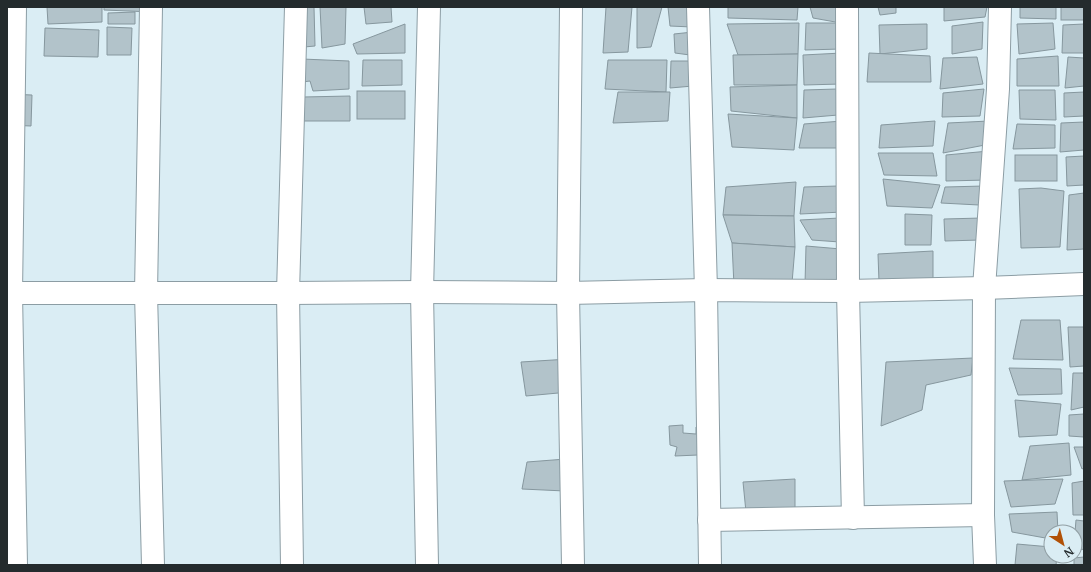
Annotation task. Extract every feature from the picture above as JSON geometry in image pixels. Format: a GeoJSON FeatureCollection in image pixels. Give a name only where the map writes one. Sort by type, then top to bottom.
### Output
{"type":"FeatureCollection","features":[{"type":"Feature","properties":{"kind":"street"},"geometry":{"type":"LineString","coordinates":[[15,7],[9,293],[16,565]]}},
{"type":"Feature","properties":{"kind":"street"},"geometry":{"type":"LineString","coordinates":[[151,7],[146,293],[153,565]]}},
{"type":"Feature","properties":{"kind":"street"},"geometry":{"type":"LineString","coordinates":[[292,565],[288,294],[296,7]]}},
{"type":"Feature","properties":{"kind":"street"},"geometry":{"type":"LineString","coordinates":[[427,565],[422,292],[429,7]]}},
{"type":"Feature","properties":{"kind":"street"},"geometry":{"type":"LineString","coordinates":[[571,7],[568,293],[573,565]]}},
{"type":"Feature","properties":{"kind":"street"},"geometry":{"type":"LineString","coordinates":[[698,7],[706,290],[710,565]]}},
{"type":"Feature","properties":{"kind":"street"},"geometry":{"type":"LineString","coordinates":[[847,7],[848,291],[853,518]]}},
{"type":"Feature","properties":{"kind":"street"},"geometry":{"type":"LineString","coordinates":[[984,565],[984,288],[998,89],[1000,7]]}},
{"type":"Feature","properties":{"kind":"street"},"geometry":{"type":"LineString","coordinates":[[9,293],[288,294],[422,292],[568,293],[706,290],[848,291],[1084,284]]}},
{"type":"Feature","properties":{"kind":"street"},"geometry":{"type":"LineString","coordinates":[[709,520],[983,516]]}},
{"type":"Feature","properties":{"kind":"building"},"geometry":{"type":"Polygon","coordinates":[[[47,7],[102,7],[102,22],[48,24],[47,7]]]}},
{"type":"Feature","properties":{"kind":"building"},"geometry":{"type":"Polygon","coordinates":[[[104,7],[153,7],[153,12],[104,10],[104,7]]]}},
{"type":"Feature","properties":{"kind":"building"},"geometry":{"type":"Polygon","coordinates":[[[303,7],[314,7],[315,46],[304,47],[303,7]]]}},
{"type":"Feature","properties":{"kind":"building"},"geometry":{"type":"Polygon","coordinates":[[[320,7],[346,7],[345,44],[322,48],[320,7]]]}},
{"type":"Feature","properties":{"kind":"building"},"geometry":{"type":"Polygon","coordinates":[[[364,7],[391,7],[392,22],[366,24],[364,7]]]}},
{"type":"Feature","properties":{"kind":"building"},"geometry":{"type":"Polygon","coordinates":[[[606,7],[632,7],[628,52],[603,53],[606,7]]]}},
{"type":"Feature","properties":{"kind":"building"},"geometry":{"type":"Polygon","coordinates":[[[637,7],[662,7],[651,47],[637,48],[637,7]]]}},
{"type":"Feature","properties":{"kind":"building"},"geometry":{"type":"Polygon","coordinates":[[[668,7],[691,7],[692,27],[670,26],[668,7]]]}},
{"type":"Feature","properties":{"kind":"building"},"geometry":{"type":"Polygon","coordinates":[[[728,7],[798,7],[797,20],[728,18],[728,7]]]}},
{"type":"Feature","properties":{"kind":"building"},"geometry":{"type":"Polygon","coordinates":[[[810,7],[842,7],[841,23],[813,18],[810,7]]]}},
{"type":"Feature","properties":{"kind":"building"},"geometry":{"type":"Polygon","coordinates":[[[878,7],[896,7],[896,13],[880,15],[878,7]]]}},
{"type":"Feature","properties":{"kind":"building"},"geometry":{"type":"Polygon","coordinates":[[[944,7],[987,7],[985,17],[944,21],[944,7]]]}},
{"type":"Feature","properties":{"kind":"building"},"geometry":{"type":"Polygon","coordinates":[[[1020,7],[1056,7],[1056,19],[1020,18],[1020,7]]]}},
{"type":"Feature","properties":{"kind":"building"},"geometry":{"type":"Polygon","coordinates":[[[1061,7],[1084,7],[1084,20],[1061,20],[1061,7]]]}},
{"type":"Feature","properties":{"kind":"building"},"geometry":{"type":"Polygon","coordinates":[[[135,12],[135,24],[108,24],[108,13],[135,12]]]}},
{"type":"Feature","properties":{"kind":"building"},"geometry":{"type":"Polygon","coordinates":[[[983,22],[982,49],[952,54],[952,26],[983,22]]]}},
{"type":"Feature","properties":{"kind":"building"},"geometry":{"type":"Polygon","coordinates":[[[799,23],[798,54],[738,55],[727,24],[799,23]]]}},
{"type":"Feature","properties":{"kind":"building"},"geometry":{"type":"Polygon","coordinates":[[[806,23],[841,23],[841,49],[805,50],[806,23]]]}},
{"type":"Feature","properties":{"kind":"building"},"geometry":{"type":"Polygon","coordinates":[[[1053,23],[1055,49],[1019,54],[1017,24],[1053,23]]]}},
{"type":"Feature","properties":{"kind":"building"},"geometry":{"type":"Polygon","coordinates":[[[405,24],[405,53],[357,54],[353,44],[405,24]]]}},
{"type":"Feature","properties":{"kind":"building"},"geometry":{"type":"Polygon","coordinates":[[[927,24],[927,49],[880,54],[879,25],[927,24]]]}},
{"type":"Feature","properties":{"kind":"building"},"geometry":{"type":"Polygon","coordinates":[[[1084,24],[1084,53],[1062,53],[1063,25],[1084,24]]]}},
{"type":"Feature","properties":{"kind":"building"},"geometry":{"type":"Polygon","coordinates":[[[107,27],[132,28],[131,55],[107,55],[107,27]]]}},
{"type":"Feature","properties":{"kind":"building"},"geometry":{"type":"Polygon","coordinates":[[[45,28],[99,30],[98,57],[44,56],[45,28]]]}},
{"type":"Feature","properties":{"kind":"building"},"geometry":{"type":"Polygon","coordinates":[[[693,32],[690,55],[675,53],[674,34],[693,32]]]}},
{"type":"Feature","properties":{"kind":"building"},"geometry":{"type":"Polygon","coordinates":[[[842,53],[841,84],[804,85],[803,55],[842,53]]]}},
{"type":"Feature","properties":{"kind":"building"},"geometry":{"type":"Polygon","coordinates":[[[869,53],[930,56],[931,82],[867,82],[869,53]]]}},
{"type":"Feature","properties":{"kind":"building"},"geometry":{"type":"Polygon","coordinates":[[[798,54],[797,85],[734,85],[733,55],[798,54]]]}},
{"type":"Feature","properties":{"kind":"building"},"geometry":{"type":"Polygon","coordinates":[[[1058,56],[1059,86],[1017,86],[1017,59],[1058,56]]]}},
{"type":"Feature","properties":{"kind":"building"},"geometry":{"type":"Polygon","coordinates":[[[977,57],[983,84],[940,89],[943,58],[977,57]]]}},
{"type":"Feature","properties":{"kind":"building"},"geometry":{"type":"Polygon","coordinates":[[[1068,57],[1084,58],[1084,86],[1065,88],[1068,57]]]}},
{"type":"Feature","properties":{"kind":"building"},"geometry":{"type":"Polygon","coordinates":[[[302,59],[349,61],[349,89],[313,91],[310,81],[302,82],[302,59]]]}},
{"type":"Feature","properties":{"kind":"building"},"geometry":{"type":"Polygon","coordinates":[[[363,60],[402,60],[402,85],[362,86],[363,60]]]}},
{"type":"Feature","properties":{"kind":"building"},"geometry":{"type":"Polygon","coordinates":[[[608,60],[667,60],[666,92],[605,89],[608,60]]]}},
{"type":"Feature","properties":{"kind":"building"},"geometry":{"type":"Polygon","coordinates":[[[671,61],[695,61],[693,86],[670,88],[671,61]]]}},
{"type":"Feature","properties":{"kind":"building"},"geometry":{"type":"Polygon","coordinates":[[[797,85],[797,118],[731,111],[730,87],[797,85]]]}},
{"type":"Feature","properties":{"kind":"building"},"geometry":{"type":"Polygon","coordinates":[[[837,89],[838,115],[803,118],[804,90],[837,89]]]}},
{"type":"Feature","properties":{"kind":"building"},"geometry":{"type":"Polygon","coordinates":[[[984,89],[980,116],[942,117],[943,93],[984,89]]]}},
{"type":"Feature","properties":{"kind":"building"},"geometry":{"type":"Polygon","coordinates":[[[1019,90],[1055,90],[1056,120],[1020,119],[1019,90]]]}},
{"type":"Feature","properties":{"kind":"building"},"geometry":{"type":"Polygon","coordinates":[[[357,91],[405,91],[405,119],[357,119],[357,91]]]}},
{"type":"Feature","properties":{"kind":"building"},"geometry":{"type":"Polygon","coordinates":[[[618,92],[670,92],[668,121],[613,123],[618,92]]]}},
{"type":"Feature","properties":{"kind":"building"},"geometry":{"type":"Polygon","coordinates":[[[1084,92],[1084,116],[1064,117],[1064,93],[1084,92]]]}},
{"type":"Feature","properties":{"kind":"building"},"geometry":{"type":"Polygon","coordinates":[[[7,94],[32,95],[31,126],[7,125],[7,94]]]}},
{"type":"Feature","properties":{"kind":"building"},"geometry":{"type":"Polygon","coordinates":[[[350,96],[350,121],[303,121],[303,97],[350,96]]]}},
{"type":"Feature","properties":{"kind":"building"},"geometry":{"type":"Polygon","coordinates":[[[728,114],[797,118],[794,150],[732,147],[728,114]]]}},
{"type":"Feature","properties":{"kind":"building"},"geometry":{"type":"Polygon","coordinates":[[[842,121],[840,148],[799,148],[804,124],[842,121]]]}},
{"type":"Feature","properties":{"kind":"building"},"geometry":{"type":"Polygon","coordinates":[[[935,121],[933,146],[879,148],[881,125],[935,121]]]}},
{"type":"Feature","properties":{"kind":"building"},"geometry":{"type":"Polygon","coordinates":[[[989,121],[985,145],[943,153],[948,123],[989,121]]]}},
{"type":"Feature","properties":{"kind":"building"},"geometry":{"type":"Polygon","coordinates":[[[1084,122],[1084,150],[1060,152],[1061,123],[1084,122]]]}},
{"type":"Feature","properties":{"kind":"building"},"geometry":{"type":"Polygon","coordinates":[[[1017,124],[1055,125],[1055,148],[1013,149],[1017,124]]]}},
{"type":"Feature","properties":{"kind":"building"},"geometry":{"type":"Polygon","coordinates":[[[989,151],[987,180],[946,181],[946,155],[989,151]]]}},
{"type":"Feature","properties":{"kind":"building"},"geometry":{"type":"Polygon","coordinates":[[[878,153],[933,153],[937,176],[884,175],[878,153]]]}},
{"type":"Feature","properties":{"kind":"building"},"geometry":{"type":"Polygon","coordinates":[[[1015,155],[1057,155],[1057,181],[1015,181],[1015,155]]]}},
{"type":"Feature","properties":{"kind":"building"},"geometry":{"type":"Polygon","coordinates":[[[1084,156],[1084,185],[1067,186],[1066,157],[1084,156]]]}},
{"type":"Feature","properties":{"kind":"building"},"geometry":{"type":"Polygon","coordinates":[[[883,179],[940,185],[932,208],[887,206],[883,179]]]}},
{"type":"Feature","properties":{"kind":"building"},"geometry":{"type":"Polygon","coordinates":[[[796,182],[794,216],[723,215],[726,187],[796,182]]]}},
{"type":"Feature","properties":{"kind":"building"},"geometry":{"type":"Polygon","coordinates":[[[838,186],[843,212],[800,214],[804,187],[838,186]]]}},
{"type":"Feature","properties":{"kind":"building"},"geometry":{"type":"Polygon","coordinates":[[[984,186],[979,205],[941,203],[945,187],[984,186]]]}},
{"type":"Feature","properties":{"kind":"building"},"geometry":{"type":"Polygon","coordinates":[[[1041,188],[1064,191],[1060,247],[1021,248],[1019,189],[1041,188]]]}},
{"type":"Feature","properties":{"kind":"building"},"geometry":{"type":"Polygon","coordinates":[[[1084,193],[1084,249],[1067,250],[1069,195],[1084,193]]]}},
{"type":"Feature","properties":{"kind":"building"},"geometry":{"type":"Polygon","coordinates":[[[905,214],[932,215],[931,245],[905,245],[905,214]]]}},
{"type":"Feature","properties":{"kind":"building"},"geometry":{"type":"Polygon","coordinates":[[[723,215],[794,216],[795,247],[732,243],[723,215]]]}},
{"type":"Feature","properties":{"kind":"building"},"geometry":{"type":"Polygon","coordinates":[[[840,218],[840,242],[812,240],[800,220],[840,218]]]}},
{"type":"Feature","properties":{"kind":"building"},"geometry":{"type":"Polygon","coordinates":[[[982,218],[980,240],[945,241],[944,219],[982,218]]]}},
{"type":"Feature","properties":{"kind":"building"},"geometry":{"type":"Polygon","coordinates":[[[732,243],[795,247],[792,283],[734,286],[732,243]]]}},
{"type":"Feature","properties":{"kind":"building"},"geometry":{"type":"Polygon","coordinates":[[[806,246],[841,249],[840,282],[805,284],[806,246]]]}},
{"type":"Feature","properties":{"kind":"building"},"geometry":{"type":"Polygon","coordinates":[[[933,251],[933,282],[879,282],[878,254],[933,251]]]}},
{"type":"Feature","properties":{"kind":"building"},"geometry":{"type":"Polygon","coordinates":[[[1021,320],[1060,320],[1063,360],[1013,359],[1021,320]]]}},
{"type":"Feature","properties":{"kind":"building"},"geometry":{"type":"Polygon","coordinates":[[[1068,327],[1084,327],[1084,366],[1070,367],[1068,327]]]}},
{"type":"Feature","properties":{"kind":"building"},"geometry":{"type":"Polygon","coordinates":[[[973,358],[971,375],[926,385],[922,410],[881,426],[886,362],[973,358]]]}},
{"type":"Feature","properties":{"kind":"building"},"geometry":{"type":"Polygon","coordinates":[[[569,359],[569,392],[526,396],[521,362],[569,359]]]}},
{"type":"Feature","properties":{"kind":"building"},"geometry":{"type":"Polygon","coordinates":[[[1009,368],[1061,369],[1062,394],[1018,395],[1009,368]]]}},
{"type":"Feature","properties":{"kind":"building"},"geometry":{"type":"Polygon","coordinates":[[[1073,373],[1084,373],[1084,407],[1071,410],[1073,373]]]}},
{"type":"Feature","properties":{"kind":"building"},"geometry":{"type":"Polygon","coordinates":[[[1015,400],[1061,404],[1057,435],[1019,437],[1015,400]]]}},
{"type":"Feature","properties":{"kind":"building"},"geometry":{"type":"Polygon","coordinates":[[[1084,414],[1084,437],[1069,436],[1069,415],[1084,414]]]}},
{"type":"Feature","properties":{"kind":"building"},"geometry":{"type":"Polygon","coordinates":[[[683,425],[683,433],[696,434],[696,427],[702,425],[698,455],[675,456],[677,447],[670,445],[669,426],[683,425]]]}},
{"type":"Feature","properties":{"kind":"building"},"geometry":{"type":"Polygon","coordinates":[[[1069,443],[1071,475],[1022,480],[1030,446],[1069,443]]]}},
{"type":"Feature","properties":{"kind":"building"},"geometry":{"type":"Polygon","coordinates":[[[1074,447],[1084,447],[1084,468],[1082,469],[1074,447]]]}},
{"type":"Feature","properties":{"kind":"building"},"geometry":{"type":"Polygon","coordinates":[[[566,459],[565,491],[522,489],[527,462],[566,459]]]}},
{"type":"Feature","properties":{"kind":"building"},"geometry":{"type":"Polygon","coordinates":[[[795,479],[795,511],[746,512],[743,482],[795,479]]]}},
{"type":"Feature","properties":{"kind":"building"},"geometry":{"type":"Polygon","coordinates":[[[1063,479],[1055,504],[1011,507],[1004,481],[1063,479]]]}},
{"type":"Feature","properties":{"kind":"building"},"geometry":{"type":"Polygon","coordinates":[[[1084,481],[1084,515],[1073,515],[1072,483],[1084,481]]]}},
{"type":"Feature","properties":{"kind":"building"},"geometry":{"type":"Polygon","coordinates":[[[1057,512],[1058,524],[1043,524],[1043,538],[1012,532],[1009,514],[1057,512]]]}},
{"type":"Feature","properties":{"kind":"building"},"geometry":{"type":"Polygon","coordinates":[[[1076,520],[1084,521],[1084,549],[1083,524],[1076,524],[1076,520]]]}},
{"type":"Feature","properties":{"kind":"building"},"geometry":{"type":"Polygon","coordinates":[[[1017,544],[1043,546],[1043,564],[1056,564],[1056,565],[1015,565],[1017,544]]]}},
{"type":"Feature","properties":{"kind":"building"},"geometry":{"type":"Polygon","coordinates":[[[1083,557],[1084,565],[1074,565],[1083,564],[1083,557]]]}}]}
